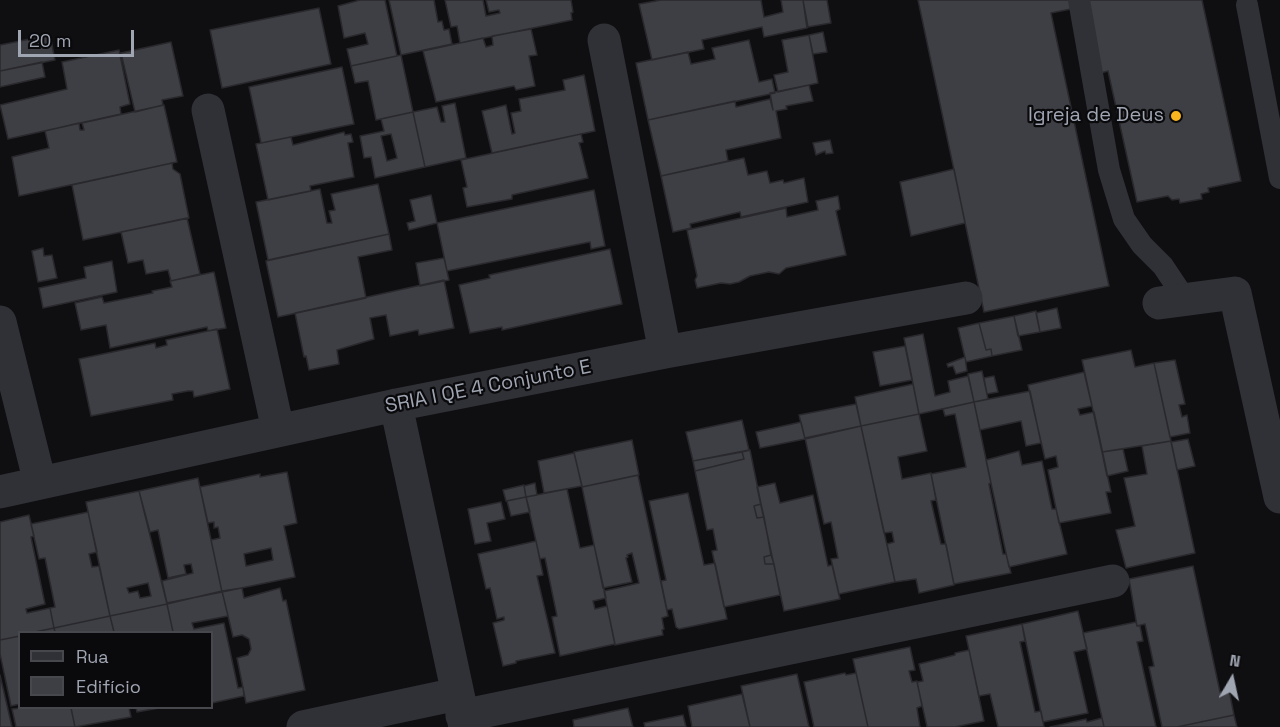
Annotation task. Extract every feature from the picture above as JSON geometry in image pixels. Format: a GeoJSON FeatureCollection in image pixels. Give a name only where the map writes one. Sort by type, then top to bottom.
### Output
{"type":"FeatureCollection","features":[{"type":"Feature","properties":{"kind":"street"},"geometry":{"type":"LineString","coordinates":[[604,39],[664,352]]}},
{"type":"Feature","properties":{"kind":"street"},"geometry":{"type":"LineString","coordinates":[[208,110],[278,430]]}},
{"type":"Feature","properties":{"kind":"street"},"geometry":{"type":"LineString","coordinates":[[1172,301],[1235,293],[1280,497]]}},
{"type":"Feature","properties":{"kind":"street","name":"SRIA I QE 4 Conjunto E"},"geometry":{"type":"LineString","coordinates":[[0,492],[396,405],[664,352],[966,298]]}},
{"type":"Feature","properties":{"kind":"street"},"geometry":{"type":"LineString","coordinates":[[0,322],[40,483]]}},
{"type":"Feature","properties":{"kind":"street"},"geometry":{"type":"LineString","coordinates":[[396,405],[461,712]]}},
{"type":"Feature","properties":{"kind":"street"},"geometry":{"type":"LineString","coordinates":[[303,727],[461,712],[1113,581]]}},
{"type":"Feature","properties":{"kind":"lane"},"geometry":{"type":"LineString","coordinates":[[1078,0],[1109,170],[1124,219],[1142,245],[1163,266],[1172,301]]}},
{"type":"Feature","properties":{"kind":"lane"},"geometry":{"type":"LineString","coordinates":[[1247,5],[1280,178]]}},
{"type":"Feature","properties":{"kind":"building"},"geometry":{"type":"Polygon","coordinates":[[[360,0],[385,0],[397,56],[351,66],[347,49],[368,44],[365,33],[344,38],[338,6],[360,0]]]}},
{"type":"Feature","properties":{"kind":"building"},"geometry":{"type":"Polygon","coordinates":[[[389,0],[434,0],[438,22],[442,21],[444,30],[449,29],[452,44],[401,55],[389,0]]]}},
{"type":"Feature","properties":{"kind":"building"},"geometry":{"type":"Polygon","coordinates":[[[445,0],[483,0],[486,16],[500,13],[499,10],[489,12],[486,0],[571,0],[572,20],[460,43],[457,26],[451,27],[445,0]]]}},
{"type":"Feature","properties":{"kind":"building"},"geometry":{"type":"Polygon","coordinates":[[[661,0],[761,0],[764,17],[783,12],[781,0],[803,0],[807,28],[764,37],[762,27],[702,40],[704,49],[652,60],[639,4],[661,0]]]}},
{"type":"Feature","properties":{"kind":"building"},"geometry":{"type":"Polygon","coordinates":[[[803,0],[827,0],[831,23],[808,27],[803,0]]]}},
{"type":"Feature","properties":{"kind":"building","name":"Igreja de Deus"},"geometry":{"type":"Polygon","coordinates":[[[918,0],[1202,0],[1241,181],[1208,188],[1209,192],[1201,194],[1202,199],[1180,203],[1179,199],[1172,200],[1168,196],[1137,202],[1108,71],[1086,77],[1071,9],[1051,13],[1109,286],[984,312],[918,0]]]}},
{"type":"Feature","properties":{"kind":"building"},"geometry":{"type":"Polygon","coordinates":[[[319,8],[331,64],[222,88],[210,30],[319,8]]]}},
{"type":"Feature","properties":{"kind":"building"},"geometry":{"type":"Polygon","coordinates":[[[531,29],[537,55],[529,56],[535,86],[516,90],[514,86],[436,102],[423,51],[483,38],[486,47],[493,45],[492,36],[531,29]]]}},
{"type":"Feature","properties":{"kind":"building"},"geometry":{"type":"Polygon","coordinates":[[[823,32],[827,52],[813,54],[809,35],[823,32]]]}},
{"type":"Feature","properties":{"kind":"building"},"geometry":{"type":"Polygon","coordinates":[[[50,35],[55,60],[0,71],[0,45],[50,35]]]}},
{"type":"Feature","properties":{"kind":"building"},"geometry":{"type":"Polygon","coordinates":[[[809,35],[818,83],[778,92],[774,75],[788,72],[782,40],[809,35]]]}},
{"type":"Feature","properties":{"kind":"building"},"geometry":{"type":"Polygon","coordinates":[[[749,40],[759,82],[772,79],[775,93],[648,120],[636,63],[688,52],[691,64],[715,59],[712,48],[749,40]]]}},
{"type":"Feature","properties":{"kind":"building"},"geometry":{"type":"Polygon","coordinates":[[[171,42],[183,96],[162,100],[163,105],[135,112],[121,53],[171,42]]]}},
{"type":"Feature","properties":{"kind":"building"},"geometry":{"type":"Polygon","coordinates":[[[119,50],[130,104],[120,107],[121,114],[8,139],[0,105],[67,89],[62,62],[119,50]]]}},
{"type":"Feature","properties":{"kind":"building"},"geometry":{"type":"Polygon","coordinates":[[[401,55],[413,112],[376,120],[368,81],[355,83],[351,66],[401,55]]]}},
{"type":"Feature","properties":{"kind":"building"},"geometry":{"type":"Polygon","coordinates":[[[42,62],[45,77],[0,87],[0,71],[42,62]]]}},
{"type":"Feature","properties":{"kind":"building"},"geometry":{"type":"Polygon","coordinates":[[[342,67],[354,124],[261,143],[249,87],[342,67]]]}},
{"type":"Feature","properties":{"kind":"building"},"geometry":{"type":"Polygon","coordinates":[[[584,75],[595,131],[492,153],[482,111],[506,105],[512,134],[515,133],[511,113],[521,111],[519,99],[565,90],[563,80],[584,75]]]}},
{"type":"Feature","properties":{"kind":"building"},"geometry":{"type":"Polygon","coordinates":[[[809,85],[813,101],[786,106],[787,109],[776,111],[781,138],[726,150],[728,161],[661,176],[648,120],[735,101],[736,107],[770,99],[773,110],[770,93],[809,85]]]}},
{"type":"Feature","properties":{"kind":"building"},"geometry":{"type":"Polygon","coordinates":[[[455,103],[466,158],[425,167],[413,112],[437,107],[441,122],[445,122],[442,106],[455,103]]]}},
{"type":"Feature","properties":{"kind":"building"},"geometry":{"type":"Polygon","coordinates":[[[164,105],[177,162],[19,196],[12,157],[49,148],[45,131],[79,123],[80,130],[84,130],[82,123],[164,105]]]}},
{"type":"Feature","properties":{"kind":"building"},"geometry":{"type":"Polygon","coordinates":[[[413,112],[425,167],[375,178],[371,157],[364,158],[360,136],[384,131],[381,119],[413,112]],[[391,134],[381,136],[387,161],[397,158],[391,134]]]}},
{"type":"Feature","properties":{"kind":"building"},"geometry":{"type":"Polygon","coordinates":[[[344,132],[345,135],[351,134],[353,142],[348,143],[354,177],[310,186],[311,191],[268,200],[256,144],[291,137],[293,145],[344,132]]]}},
{"type":"Feature","properties":{"kind":"building"},"geometry":{"type":"Polygon","coordinates":[[[581,134],[583,142],[579,143],[588,178],[512,195],[512,199],[467,207],[463,188],[467,187],[461,160],[581,134]]]}},
{"type":"Feature","properties":{"kind":"building"},"geometry":{"type":"Polygon","coordinates":[[[830,140],[833,153],[826,154],[825,151],[816,155],[813,143],[830,140]]]}},
{"type":"Feature","properties":{"kind":"building"},"geometry":{"type":"Polygon","coordinates":[[[744,158],[748,175],[767,171],[770,183],[783,180],[784,183],[804,178],[808,202],[741,217],[740,212],[690,224],[691,228],[673,232],[661,176],[744,158]]]}},
{"type":"Feature","properties":{"kind":"building"},"geometry":{"type":"Polygon","coordinates":[[[172,163],[173,169],[180,174],[189,218],[83,240],[72,185],[172,163]]]}},
{"type":"Feature","properties":{"kind":"building"},"geometry":{"type":"Polygon","coordinates":[[[954,169],[965,223],[911,236],[900,182],[954,169]]]}},
{"type":"Feature","properties":{"kind":"building"},"geometry":{"type":"Polygon","coordinates":[[[378,184],[389,234],[268,260],[256,202],[320,189],[327,223],[332,223],[329,211],[335,210],[331,194],[378,184]]]}},
{"type":"Feature","properties":{"kind":"building"},"geometry":{"type":"Polygon","coordinates":[[[594,190],[605,246],[591,249],[590,242],[447,271],[437,223],[594,190]]]}},
{"type":"Feature","properties":{"kind":"building"},"geometry":{"type":"Polygon","coordinates":[[[431,195],[437,223],[409,230],[407,223],[415,221],[410,200],[431,195]]]}},
{"type":"Feature","properties":{"kind":"building"},"geometry":{"type":"Polygon","coordinates":[[[838,196],[840,209],[836,211],[846,255],[786,268],[779,274],[769,272],[730,284],[721,283],[697,288],[695,280],[697,276],[687,230],[786,208],[787,217],[818,210],[816,201],[838,196]]]}},
{"type":"Feature","properties":{"kind":"building"},"geometry":{"type":"Polygon","coordinates":[[[187,218],[200,274],[171,281],[168,270],[146,274],[143,260],[128,263],[121,232],[187,218]]]}},
{"type":"Feature","properties":{"kind":"building"},"geometry":{"type":"Polygon","coordinates":[[[389,234],[392,250],[358,257],[366,298],[278,317],[266,261],[389,234]]]}},
{"type":"Feature","properties":{"kind":"building"},"geometry":{"type":"Polygon","coordinates":[[[43,248],[44,256],[52,255],[57,278],[38,282],[32,251],[43,248]]]}},
{"type":"Feature","properties":{"kind":"building"},"geometry":{"type":"Polygon","coordinates":[[[610,249],[622,304],[502,330],[502,327],[470,333],[459,285],[490,278],[489,275],[610,249]]]}},
{"type":"Feature","properties":{"kind":"building"},"geometry":{"type":"Polygon","coordinates":[[[444,258],[449,280],[420,286],[416,263],[444,258]]]}},
{"type":"Feature","properties":{"kind":"building"},"geometry":{"type":"Polygon","coordinates":[[[112,261],[117,292],[43,308],[39,288],[86,278],[84,267],[112,261]]]}},
{"type":"Feature","properties":{"kind":"building"},"geometry":{"type":"Polygon","coordinates":[[[214,272],[226,328],[208,331],[207,327],[110,348],[106,325],[81,330],[75,303],[102,297],[104,303],[153,293],[152,291],[172,287],[170,281],[214,272]]]}},
{"type":"Feature","properties":{"kind":"building"},"geometry":{"type":"Polygon","coordinates":[[[444,280],[454,328],[419,335],[418,330],[390,336],[386,315],[370,318],[374,339],[337,350],[339,364],[309,370],[295,313],[444,280]]]}},
{"type":"Feature","properties":{"kind":"building"},"geometry":{"type":"Polygon","coordinates":[[[1057,308],[1061,328],[1040,332],[1036,313],[1057,308]]]}},
{"type":"Feature","properties":{"kind":"building"},"geometry":{"type":"Polygon","coordinates":[[[1036,311],[1040,332],[1018,336],[1014,316],[1036,311]]]}},
{"type":"Feature","properties":{"kind":"building"},"geometry":{"type":"Polygon","coordinates":[[[1014,316],[1022,350],[992,356],[991,349],[986,350],[979,323],[1014,316]]]}},
{"type":"Feature","properties":{"kind":"building"},"geometry":{"type":"Polygon","coordinates":[[[979,323],[986,350],[991,349],[992,356],[966,362],[958,328],[979,323]]]}},
{"type":"Feature","properties":{"kind":"building"},"geometry":{"type":"Polygon","coordinates":[[[217,329],[230,389],[194,397],[193,391],[172,394],[173,400],[91,416],[79,359],[155,343],[156,348],[167,345],[166,340],[217,329]]]}},
{"type":"Feature","properties":{"kind":"building"},"geometry":{"type":"Polygon","coordinates":[[[923,334],[935,396],[950,392],[948,381],[968,376],[974,402],[919,414],[904,338],[923,334]]]}},
{"type":"Feature","properties":{"kind":"building"},"geometry":{"type":"Polygon","coordinates":[[[905,346],[912,380],[880,386],[873,352],[905,346]]]}},
{"type":"Feature","properties":{"kind":"building"},"geometry":{"type":"Polygon","coordinates":[[[1131,350],[1135,367],[1154,363],[1171,441],[1102,452],[1082,360],[1131,350]]]}},
{"type":"Feature","properties":{"kind":"building"},"geometry":{"type":"Polygon","coordinates":[[[965,357],[967,371],[956,374],[953,366],[948,367],[947,364],[965,357]]]}},
{"type":"Feature","properties":{"kind":"building"},"geometry":{"type":"Polygon","coordinates":[[[1175,360],[1185,404],[1179,405],[1182,417],[1187,415],[1190,433],[1170,437],[1154,363],[1175,360]]]}},
{"type":"Feature","properties":{"kind":"building"},"geometry":{"type":"Polygon","coordinates":[[[982,371],[988,399],[974,402],[968,374],[982,371]]]}},
{"type":"Feature","properties":{"kind":"building"},"geometry":{"type":"Polygon","coordinates":[[[1084,372],[1092,406],[1078,409],[1080,415],[1094,412],[1111,492],[1106,492],[1111,513],[1059,523],[1048,470],[1058,467],[1056,456],[1045,459],[1028,385],[1084,372]]]}},
{"type":"Feature","properties":{"kind":"building"},"geometry":{"type":"Polygon","coordinates":[[[994,376],[998,392],[987,394],[984,378],[994,376]]]}},
{"type":"Feature","properties":{"kind":"building"},"geometry":{"type":"Polygon","coordinates":[[[913,384],[919,414],[861,426],[855,397],[913,384]]]}},
{"type":"Feature","properties":{"kind":"building"},"geometry":{"type":"Polygon","coordinates":[[[1030,391],[1041,443],[1026,446],[1021,421],[980,430],[974,402],[1030,391]]]}},
{"type":"Feature","properties":{"kind":"building"},"geometry":{"type":"Polygon","coordinates":[[[974,402],[1003,554],[1006,554],[1011,573],[954,584],[931,474],[966,467],[955,414],[945,416],[943,409],[974,402]]]}},
{"type":"Feature","properties":{"kind":"building"},"geometry":{"type":"Polygon","coordinates":[[[856,404],[861,426],[805,439],[799,415],[856,404]]]}},
{"type":"Feature","properties":{"kind":"building"},"geometry":{"type":"Polygon","coordinates":[[[919,414],[927,451],[898,457],[902,479],[931,473],[936,500],[931,501],[941,544],[946,544],[954,585],[919,593],[916,579],[895,582],[887,544],[894,542],[892,532],[884,533],[861,426],[919,414]]]}},
{"type":"Feature","properties":{"kind":"building"},"geometry":{"type":"Polygon","coordinates":[[[742,420],[749,450],[693,461],[686,432],[742,420]]]}},
{"type":"Feature","properties":{"kind":"building"},"geometry":{"type":"Polygon","coordinates":[[[801,422],[805,439],[760,448],[756,432],[801,422]]]}},
{"type":"Feature","properties":{"kind":"building"},"geometry":{"type":"Polygon","coordinates":[[[861,426],[895,582],[839,594],[831,559],[838,558],[831,522],[824,524],[805,438],[861,426]]]}},
{"type":"Feature","properties":{"kind":"building"},"geometry":{"type":"Polygon","coordinates":[[[1188,439],[1195,466],[1177,470],[1171,442],[1188,439]]]}},
{"type":"Feature","properties":{"kind":"building"},"geometry":{"type":"Polygon","coordinates":[[[632,440],[639,475],[582,487],[574,452],[632,440]]]}},
{"type":"Feature","properties":{"kind":"building"},"geometry":{"type":"Polygon","coordinates":[[[1171,441],[1195,553],[1126,568],[1116,530],[1135,526],[1124,478],[1147,474],[1142,446],[1171,441]]]}},
{"type":"Feature","properties":{"kind":"building"},"geometry":{"type":"Polygon","coordinates":[[[1123,449],[1128,471],[1107,476],[1102,452],[1123,449]]]}},
{"type":"Feature","properties":{"kind":"building"},"geometry":{"type":"Polygon","coordinates":[[[750,450],[761,504],[754,506],[757,518],[764,517],[771,555],[764,557],[765,564],[774,564],[780,595],[724,607],[712,551],[717,550],[713,529],[707,530],[695,471],[744,459],[742,452],[750,450]]]}},
{"type":"Feature","properties":{"kind":"building"},"geometry":{"type":"Polygon","coordinates":[[[1019,451],[1022,465],[1042,461],[1052,509],[1056,509],[1067,554],[1009,567],[986,460],[1019,451]]]}},
{"type":"Feature","properties":{"kind":"building"},"geometry":{"type":"Polygon","coordinates":[[[742,452],[744,459],[695,471],[693,461],[742,452]]]}},
{"type":"Feature","properties":{"kind":"building"},"geometry":{"type":"Polygon","coordinates":[[[574,453],[582,486],[544,493],[538,461],[574,453]]]}},
{"type":"Feature","properties":{"kind":"building"},"geometry":{"type":"Polygon","coordinates":[[[287,472],[297,523],[284,526],[295,577],[222,592],[211,540],[220,538],[218,527],[214,528],[214,522],[208,523],[200,487],[260,474],[260,477],[287,472]],[[271,548],[244,554],[246,566],[273,560],[271,548]]]}},
{"type":"Feature","properties":{"kind":"building"},"geometry":{"type":"Polygon","coordinates":[[[638,475],[668,616],[662,618],[663,635],[615,645],[604,591],[639,583],[632,553],[626,558],[632,582],[603,588],[582,487],[638,475]]]}},
{"type":"Feature","properties":{"kind":"building"},"geometry":{"type":"Polygon","coordinates":[[[198,478],[222,592],[167,603],[162,581],[193,573],[191,564],[184,565],[186,574],[168,578],[158,530],[150,532],[139,491],[198,478]]]}},
{"type":"Feature","properties":{"kind":"building"},"geometry":{"type":"Polygon","coordinates":[[[535,483],[537,495],[526,497],[524,486],[535,483]]]}},
{"type":"Feature","properties":{"kind":"building"},"geometry":{"type":"Polygon","coordinates":[[[775,483],[780,503],[813,495],[828,566],[832,565],[840,599],[784,611],[757,487],[775,483]]]}},
{"type":"Feature","properties":{"kind":"building"},"geometry":{"type":"Polygon","coordinates":[[[524,485],[526,497],[506,501],[503,490],[524,485]]]}},
{"type":"Feature","properties":{"kind":"building"},"geometry":{"type":"Polygon","coordinates":[[[567,489],[580,548],[594,545],[606,598],[593,601],[595,609],[607,606],[615,644],[560,656],[552,617],[557,616],[545,558],[540,559],[526,497],[567,489]]]}},
{"type":"Feature","properties":{"kind":"building"},"geometry":{"type":"Polygon","coordinates":[[[139,491],[167,604],[110,616],[86,502],[139,491]],[[148,583],[127,588],[129,593],[138,591],[140,598],[151,596],[148,583]]]}},
{"type":"Feature","properties":{"kind":"building"},"geometry":{"type":"Polygon","coordinates":[[[688,493],[704,565],[715,563],[727,619],[679,629],[676,627],[672,609],[667,610],[661,581],[666,580],[649,501],[688,493]]]}},
{"type":"Feature","properties":{"kind":"building"},"geometry":{"type":"Polygon","coordinates":[[[526,497],[530,512],[511,516],[507,501],[526,497]]]}},
{"type":"Feature","properties":{"kind":"building"},"geometry":{"type":"Polygon","coordinates":[[[501,502],[505,519],[487,523],[491,541],[475,544],[468,509],[501,502]]]}},
{"type":"Feature","properties":{"kind":"building"},"geometry":{"type":"Polygon","coordinates":[[[761,504],[764,517],[757,518],[754,506],[761,504]]]}},
{"type":"Feature","properties":{"kind":"building"},"geometry":{"type":"Polygon","coordinates":[[[88,512],[97,552],[89,554],[92,567],[99,566],[110,616],[54,628],[50,608],[55,607],[45,558],[39,559],[31,524],[88,512]]]}},
{"type":"Feature","properties":{"kind":"building"},"geometry":{"type":"Polygon","coordinates":[[[29,515],[34,536],[31,537],[45,604],[26,609],[27,613],[50,608],[54,628],[40,631],[18,631],[18,636],[0,640],[0,522],[29,515]]]}},
{"type":"Feature","properties":{"kind":"building"},"geometry":{"type":"Polygon","coordinates":[[[536,541],[543,575],[537,576],[555,653],[503,666],[493,623],[504,620],[504,617],[497,619],[490,588],[486,589],[478,554],[536,541]]]}},
{"type":"Feature","properties":{"kind":"building"},"geometry":{"type":"Polygon","coordinates":[[[771,555],[774,564],[765,564],[764,557],[771,555]]]}},
{"type":"Feature","properties":{"kind":"building"},"geometry":{"type":"Polygon","coordinates":[[[1193,566],[1220,692],[1229,690],[1234,715],[1177,727],[1162,727],[1149,667],[1154,666],[1145,624],[1137,626],[1129,579],[1193,566]]]}},
{"type":"Feature","properties":{"kind":"building"},"geometry":{"type":"Polygon","coordinates":[[[242,588],[244,598],[280,588],[283,601],[286,600],[305,690],[246,703],[237,658],[248,655],[251,649],[249,639],[242,635],[233,637],[222,591],[242,588]]]}},
{"type":"Feature","properties":{"kind":"building"},"geometry":{"type":"Polygon","coordinates":[[[222,591],[228,616],[192,623],[194,629],[224,623],[238,688],[243,687],[244,696],[213,703],[213,631],[173,631],[167,604],[222,591]]]}},
{"type":"Feature","properties":{"kind":"building"},"geometry":{"type":"Polygon","coordinates":[[[167,604],[173,631],[114,631],[110,616],[167,604]]]}},
{"type":"Feature","properties":{"kind":"building"},"geometry":{"type":"Polygon","coordinates":[[[1078,611],[1087,649],[1074,652],[1088,713],[1043,722],[1022,624],[1078,611]]]}},
{"type":"Feature","properties":{"kind":"building"},"geometry":{"type":"Polygon","coordinates":[[[110,616],[114,631],[55,631],[54,628],[110,616]]]}},
{"type":"Feature","properties":{"kind":"building"},"geometry":{"type":"Polygon","coordinates":[[[1136,622],[1137,626],[1140,626],[1143,641],[1137,642],[1156,727],[1104,727],[1083,633],[1136,622]]]}},
{"type":"Feature","properties":{"kind":"building"},"geometry":{"type":"Polygon","coordinates":[[[1022,624],[1025,641],[1020,642],[1035,712],[1041,711],[1044,727],[998,727],[990,694],[979,696],[966,636],[1022,624]]]}},
{"type":"Feature","properties":{"kind":"building"},"geometry":{"type":"Polygon","coordinates":[[[18,636],[18,704],[11,706],[0,654],[0,640],[18,636]]]}},
{"type":"Feature","properties":{"kind":"building"},"geometry":{"type":"Polygon","coordinates":[[[910,647],[915,670],[909,671],[912,682],[917,681],[922,706],[917,708],[920,727],[868,727],[853,659],[910,647]]]}},
{"type":"Feature","properties":{"kind":"building"},"geometry":{"type":"Polygon","coordinates":[[[969,650],[984,721],[955,727],[927,727],[917,682],[923,681],[919,664],[969,650]]]}},
{"type":"Feature","properties":{"kind":"building"},"geometry":{"type":"Polygon","coordinates":[[[845,673],[846,675],[856,673],[868,727],[814,727],[804,682],[845,673]]]}},
{"type":"Feature","properties":{"kind":"building"},"geometry":{"type":"Polygon","coordinates":[[[797,674],[809,727],[750,727],[741,686],[797,674]]]}},
{"type":"Feature","properties":{"kind":"building"},"geometry":{"type":"Polygon","coordinates":[[[0,675],[12,727],[0,727],[0,675]]]}},
{"type":"Feature","properties":{"kind":"building"},"geometry":{"type":"Polygon","coordinates":[[[742,694],[750,727],[692,727],[688,706],[742,694]]]}},
{"type":"Feature","properties":{"kind":"building"},"geometry":{"type":"Polygon","coordinates":[[[628,708],[633,727],[574,727],[573,720],[628,708]]]}},
{"type":"Feature","properties":{"kind":"building"},"geometry":{"type":"Polygon","coordinates":[[[12,709],[71,709],[75,727],[16,727],[12,709]]]}},
{"type":"Feature","properties":{"kind":"building"},"geometry":{"type":"Polygon","coordinates":[[[71,709],[129,709],[131,717],[75,727],[71,709]]]}},
{"type":"Feature","properties":{"kind":"building"},"geometry":{"type":"Polygon","coordinates":[[[136,709],[154,709],[137,712],[136,709]]]}},
{"type":"Feature","properties":{"kind":"building"},"geometry":{"type":"Polygon","coordinates":[[[683,715],[686,727],[645,727],[644,723],[683,715]]]}},
{"type":"Feature","properties":{"kind":"building"},"geometry":{"type":"Polygon","coordinates":[[[1234,715],[1237,727],[1177,727],[1234,715]]]}},
{"type":"Feature","properties":{"kind":"building"},"geometry":{"type":"Polygon","coordinates":[[[1102,718],[1104,727],[1050,727],[1086,719],[1087,722],[1102,718]]]}},
{"type":"Feature","properties":{"kind":"place","name":"Igreja de Deus"},"geometry":{"type":"Point","coordinates":[1176,116]}}]}
